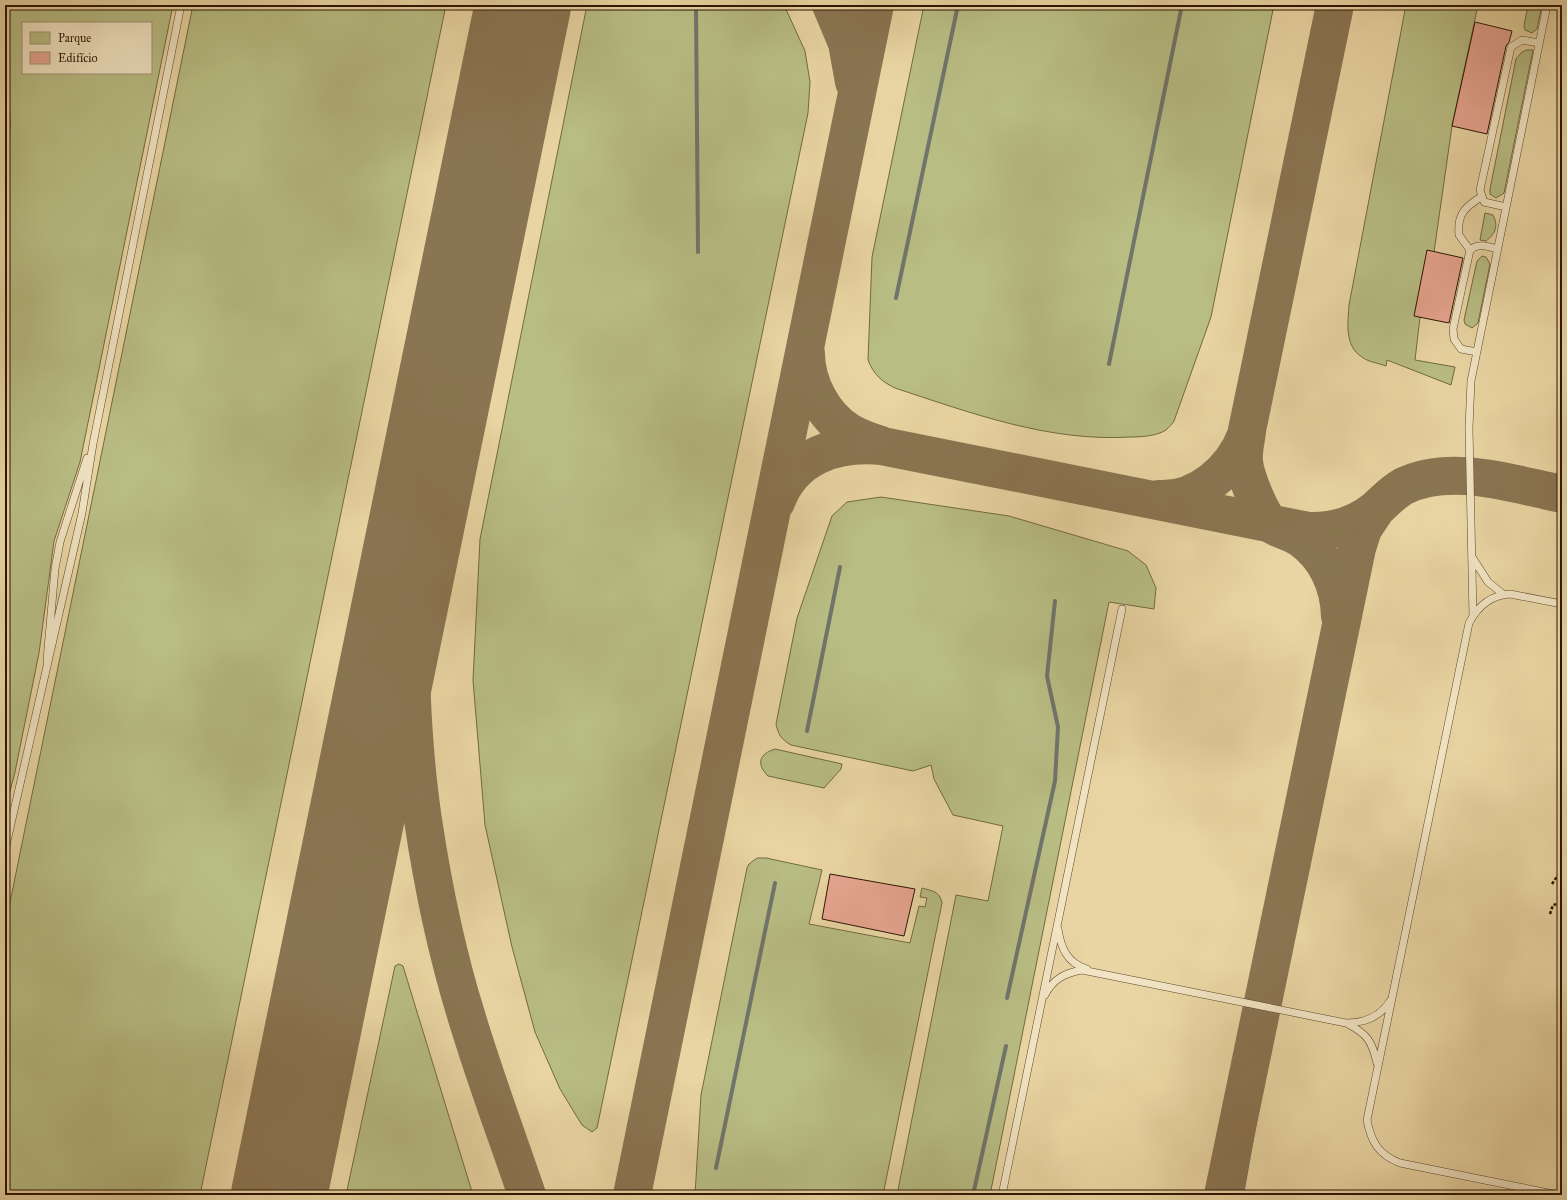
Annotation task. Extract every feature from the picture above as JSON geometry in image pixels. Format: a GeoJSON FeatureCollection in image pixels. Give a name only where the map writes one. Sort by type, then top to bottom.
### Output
{"type":"FeatureCollection","features":[{"type":"Feature","properties":{"kind":"lane"},"geometry":{"type":"LineString","coordinates":[[5,850],[82,514],[93,444],[181,5]]}},
{"type":"Feature","properties":{"kind":"lane"},"geometry":{"type":"LineString","coordinates":[[1473,616],[1469,406],[1471,381],[1547,5]]}},
{"type":"Feature","properties":{"kind":"lane"},"geometry":{"type":"LineString","coordinates":[[1506,207],[1484,202],[1481,197],[1480,190],[1511,47],[1522,40],[1539,43]]}},
{"type":"Feature","properties":{"kind":"lane"},"geometry":{"type":"LineString","coordinates":[[1470,250],[1459,235],[1461,218],[1464,208],[1481,197]]}},
{"type":"Feature","properties":{"kind":"lane"},"geometry":{"type":"LineString","coordinates":[[1477,352],[1461,349],[1454,339],[1452,329],[1470,250],[1475,246],[1498,249]]}},
{"type":"Feature","properties":{"kind":"lane"},"geometry":{"type":"LineString","coordinates":[[47,670],[46,652],[60,542],[73,498],[93,444]]}},
{"type":"Feature","properties":{"kind":"lane"},"geometry":{"type":"LineString","coordinates":[[1471,557],[1488,582],[1503,594]]}},
{"type":"Feature","properties":{"kind":"lane"},"geometry":{"type":"LineString","coordinates":[[1559,1195],[1390,1159],[1375,1144],[1370,1134],[1367,1120],[1469,623],[1487,600],[1503,594],[1562,604]]}},
{"type":"Feature","properties":{"kind":"lane"},"geometry":{"type":"LineString","coordinates":[[1002,1195],[1122,609]]}},
{"type":"Feature","properties":{"kind":"lane"},"geometry":{"type":"LineString","coordinates":[[1057,925],[1065,953],[1076,964],[1093,971]]}},
{"type":"Feature","properties":{"kind":"lane"},"geometry":{"type":"LineString","coordinates":[[1042,1000],[1052,984],[1063,975],[1082,970],[1346,1023],[1362,1022],[1370,1018],[1385,1009],[1392,996]]}},
{"type":"Feature","properties":{"kind":"lane"},"geometry":{"type":"LineString","coordinates":[[1346,1023],[1365,1034],[1374,1049],[1378,1064]]}},
{"type":"Feature","properties":{"kind":"path"},"geometry":{"type":"LineString","coordinates":[[1552,884],[1558,875],[1562,876]]}},
{"type":"Feature","properties":{"kind":"path"},"geometry":{"type":"LineString","coordinates":[[1550,914],[1553,904],[1562,903]]}},
{"type":"Feature","properties":{"kind":"path"},"geometry":{"type":"LineString","coordinates":[[1561,1022],[1562,1015]]}},
{"type":"Feature","properties":{"kind":"green space"},"geometry":{"type":"Polygon","coordinates":[[[5,5],[173,5],[80,462],[54,541],[39,653],[15,772],[5,811],[5,138],[10,130],[10,114],[5,92],[5,5]]]}},
{"type":"Feature","properties":{"kind":"green space"},"geometry":{"type":"Polygon","coordinates":[[[193,5],[446,5],[200,1195],[5,1195],[5,927],[193,5]]]}},
{"type":"Feature","properties":{"kind":"green space"},"geometry":{"type":"Polygon","coordinates":[[[587,5],[784,5],[805,51],[810,82],[808,113],[597,1128],[592,1132],[582,1125],[560,1089],[535,1032],[512,947],[485,825],[473,680],[480,539],[587,5]]]}},
{"type":"Feature","properties":{"kind":"green space"},"geometry":{"type":"Polygon","coordinates":[[[924,5],[1274,5],[1211,317],[1174,421],[1166,430],[1154,435],[1134,437],[1100,437],[1070,435],[1040,430],[981,416],[895,388],[875,374],[868,360],[872,257],[924,5]]]}},
{"type":"Feature","properties":{"kind":"green space"},"geometry":{"type":"Polygon","coordinates":[[[1406,5],[1478,5],[1452,126],[1434,252],[1420,317],[1415,360],[1455,367],[1451,385],[1387,360],[1386,366],[1367,360],[1352,347],[1348,333],[1349,305],[1406,5]]]}},
{"type":"Feature","properties":{"kind":"green space"},"geometry":{"type":"Polygon","coordinates":[[[1528,5],[1542,5],[1537,29],[1532,33],[1525,30],[1524,26],[1528,5]]]}},
{"type":"Feature","properties":{"kind":"green space"},"geometry":{"type":"Polygon","coordinates":[[[1533,50],[1504,193],[1496,198],[1490,194],[1490,189],[1516,59],[1522,52],[1533,50]]]}},
{"type":"Feature","properties":{"kind":"green space"},"geometry":{"type":"Polygon","coordinates":[[[1485,213],[1493,215],[1496,223],[1494,233],[1486,241],[1480,240],[1485,213]]]}},
{"type":"Feature","properties":{"kind":"green space"},"geometry":{"type":"Polygon","coordinates":[[[1482,256],[1486,257],[1490,264],[1478,323],[1472,328],[1465,324],[1464,320],[1477,261],[1482,256]]]}},
{"type":"Feature","properties":{"kind":"green space"},"geometry":{"type":"Polygon","coordinates":[[[881,497],[1009,516],[1128,551],[1146,565],[1156,588],[1154,609],[1109,602],[990,1195],[897,1195],[956,895],[988,901],[1003,826],[953,815],[934,779],[931,765],[913,771],[791,745],[780,736],[776,724],[797,618],[832,516],[847,502],[881,497]]]}},
{"type":"Feature","properties":{"kind":"green space"},"geometry":{"type":"Polygon","coordinates":[[[775,749],[842,764],[841,769],[824,788],[768,776],[764,772],[761,760],[765,754],[775,749]]]}},
{"type":"Feature","properties":{"kind":"green space"},"geometry":{"type":"Polygon","coordinates":[[[757,858],[766,858],[822,870],[809,924],[910,943],[919,906],[925,907],[927,898],[920,897],[922,888],[935,892],[941,899],[942,903],[883,1195],[695,1195],[701,1095],[747,868],[749,864],[757,858]]]}},
{"type":"Feature","properties":{"kind":"green space"},"geometry":{"type":"Polygon","coordinates":[[[399,964],[403,966],[473,1195],[346,1195],[395,966],[399,964]]]}},
{"type":"Feature","properties":{"kind":"building"},"geometry":{"type":"Polygon","coordinates":[[[1475,22],[1512,31],[1509,42],[1506,46],[1487,134],[1452,126],[1475,22]]]}},
{"type":"Feature","properties":{"kind":"building"},"geometry":{"type":"Polygon","coordinates":[[[1427,250],[1463,258],[1449,323],[1414,316],[1427,250]]]}},
{"type":"Feature","properties":{"kind":"building"},"geometry":{"type":"Polygon","coordinates":[[[830,874],[915,889],[904,936],[822,919],[830,874]]]}},
{"type":"Feature","properties":{"kind":"waterway"},"geometry":{"type":"LineString","coordinates":[[696,5],[698,252]]}},
{"type":"Feature","properties":{"kind":"waterway"},"geometry":{"type":"LineString","coordinates":[[896,298],[958,5]]}},
{"type":"Feature","properties":{"kind":"waterway"},"geometry":{"type":"LineString","coordinates":[[1109,364],[1182,5]]}},
{"type":"Feature","properties":{"kind":"waterway"},"geometry":{"type":"LineString","coordinates":[[807,731],[840,567]]}},
{"type":"Feature","properties":{"kind":"waterway"},"geometry":{"type":"LineString","coordinates":[[1007,998],[1055,781],[1058,727],[1047,676],[1055,601]]}},
{"type":"Feature","properties":{"kind":"waterway"},"geometry":{"type":"LineString","coordinates":[[716,1168],[775,883]]}},
{"type":"Feature","properties":{"kind":"waterway"},"geometry":{"type":"LineString","coordinates":[[1242,1195],[1273,1020]]}},
{"type":"Feature","properties":{"kind":"waterway"},"geometry":{"type":"LineString","coordinates":[[973,1195],[1006,1046]]}},
{"type":"Feature","properties":{"kind":"taxiway"},"geometry":{"type":"LineString","coordinates":[[831,5],[847,43],[854,82]]}},
{"type":"Feature","properties":{"kind":"taxiway"},"geometry":{"type":"LineString","coordinates":[[632,1195],[875,5]]}},
{"type":"Feature","properties":{"kind":"taxiway"},"geometry":{"type":"LineString","coordinates":[[1159,499],[1187,495],[1212,481],[1232,460],[1246,435],[1335,5]]}},
{"type":"Feature","properties":{"kind":"taxiway"},"geometry":{"type":"LineString","coordinates":[[806,353],[809,376],[813,387],[818,398],[831,417],[849,432],[865,440],[881,445]]}},
{"type":"Feature","properties":{"kind":"taxiway"},"geometry":{"type":"LineString","coordinates":[[1247,431],[1244,450],[1245,467],[1250,485],[1263,514],[1272,525],[1293,534],[1309,545],[1324,562],[1334,582],[1340,616]]}},
{"type":"Feature","properties":{"kind":"taxiway"},"geometry":{"type":"LineString","coordinates":[[776,502],[793,473],[805,463],[818,455],[833,450],[849,446],[865,445],[882,446],[1308,531],[1335,529],[1352,523],[1368,515],[1400,488],[1423,479],[1442,476],[1462,476],[1503,481],[1562,494]]}},
{"type":"Feature","properties":{"kind":"taxiway"},"geometry":{"type":"LineString","coordinates":[[1223,1195],[1357,548],[1363,529],[1377,508]]}},
{"type":"Feature","properties":{"kind":"taxiway"},"geometry":{"type":"LineString","coordinates":[[409,559],[410,657],[415,755],[431,870],[441,920],[460,994],[481,1063],[527,1195]]}},
{"type":"Feature","properties":{"kind":"runway"},"geometry":{"type":"LineString","coordinates":[[279,1195],[523,5]]}}]}
